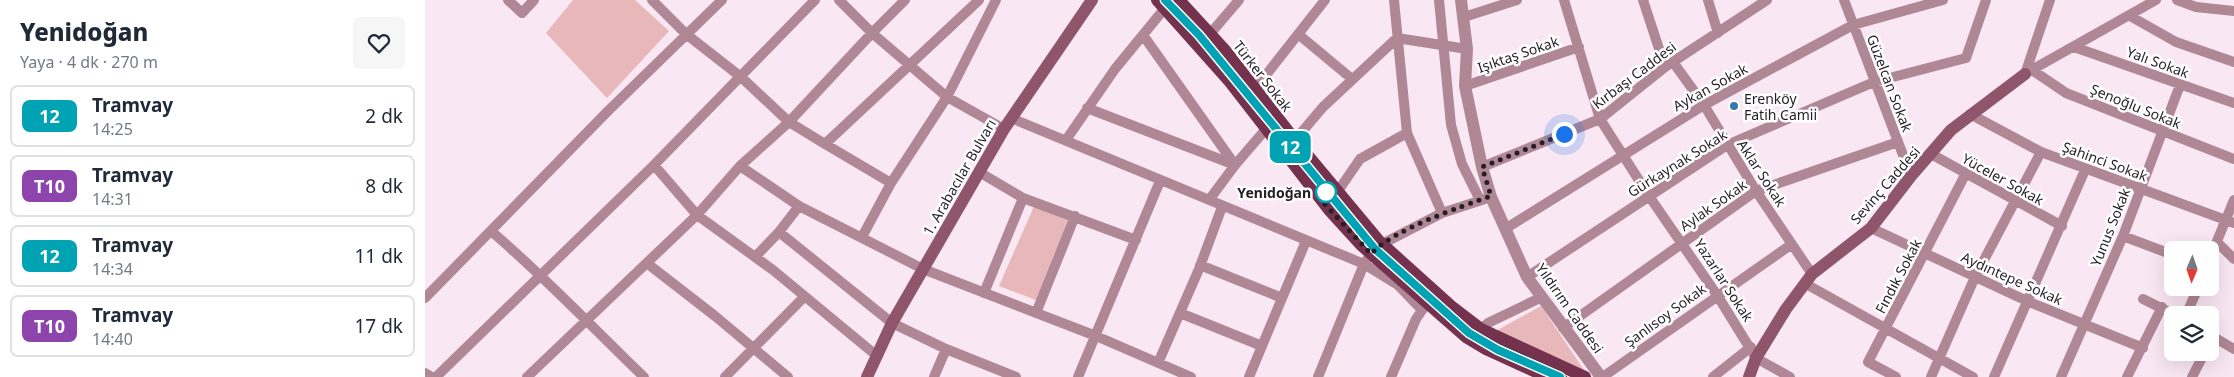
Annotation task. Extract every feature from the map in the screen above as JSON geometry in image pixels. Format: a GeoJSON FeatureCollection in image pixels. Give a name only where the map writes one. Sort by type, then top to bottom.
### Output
{"type":"FeatureCollection","features":[{"type":"Feature","properties":{"kind":"main road","name":"1. Arabacılar Bulvarı"},"geometry":{"type":"LineString","coordinates":[[867,377],[892,323],[1007,124],[1092,0]]}},
{"type":"Feature","properties":{"kind":"main road","name":"Türker Sokak"},"geometry":{"type":"LineString","coordinates":[[1179,0],[1210,34],[1381,243],[1451,306],[1481,329],[1585,377]]}},
{"type":"Feature","properties":{"kind":"main road"},"geometry":{"type":"LineString","coordinates":[[1161,4],[1230,82],[1368,259],[1424,307],[1466,337],[1547,377]]}},
{"type":"Feature","properties":{"kind":"main road","name":"Sevinç Caddesi"},"geometry":{"type":"LineString","coordinates":[[1749,377],[1754,353],[1809,279],[1871,228],[1911,176],[1951,130],[1970,114],[2029,72]]}},
{"type":"Feature","properties":{"kind":"street"},"geometry":{"type":"LineString","coordinates":[[508,0],[522,13],[533,0]]}},
{"type":"Feature","properties":{"kind":"street"},"geometry":{"type":"LineString","coordinates":[[652,0],[686,34],[741,77],[789,122],[891,183]]}},
{"type":"Feature","properties":{"kind":"street"},"geometry":{"type":"LineString","coordinates":[[425,298],[721,0]]}},
{"type":"Feature","properties":{"kind":"street"},"geometry":{"type":"LineString","coordinates":[[436,377],[654,165],[815,0]]}},
{"type":"Feature","properties":{"kind":"street"},"geometry":{"type":"LineString","coordinates":[[527,377],[585,320],[648,264],[697,215],[739,166],[789,122],[905,0]]}},
{"type":"Feature","properties":{"kind":"street"},"geometry":{"type":"LineString","coordinates":[[825,144],[979,0]]}},
{"type":"Feature","properties":{"kind":"street"},"geometry":{"type":"LineString","coordinates":[[862,237],[891,183],[947,97],[996,0]]}},
{"type":"Feature","properties":{"kind":"street"},"geometry":{"type":"LineString","coordinates":[[1210,34],[1239,0]]}},
{"type":"Feature","properties":{"kind":"street"},"geometry":{"type":"LineString","coordinates":[[1395,0],[1407,133],[1442,213]]}},
{"type":"Feature","properties":{"kind":"street"},"geometry":{"type":"LineString","coordinates":[[1318,377],[1368,259],[1381,243],[1442,213],[1486,198],[1463,164],[1454,138],[1448,109],[1439,0]]}},
{"type":"Feature","properties":{"kind":"street","name":"Yıldırım Caddesi"},"geometry":{"type":"LineString","coordinates":[[1461,0],[1467,48],[1465,86],[1482,167],[1486,198],[1505,229],[1527,277],[1563,328],[1602,375]]}},
{"type":"Feature","properties":{"kind":"street"},"geometry":{"type":"LineString","coordinates":[[1463,17],[1517,0]]}},
{"type":"Feature","properties":{"kind":"street","name":"Yazarlar Sokak"},"geometry":{"type":"LineString","coordinates":[[1564,0],[1601,119],[1649,196],[1683,242],[1754,353]]}},
{"type":"Feature","properties":{"kind":"street","name":"Aklar Sokak"},"geometry":{"type":"LineString","coordinates":[[1643,0],[1669,64],[1704,105],[1727,146],[1792,244],[1809,279]]}},
{"type":"Feature","properties":{"kind":"street"},"geometry":{"type":"LineString","coordinates":[[1708,0],[1718,33]]}},
{"type":"Feature","properties":{"kind":"street","name":"Kırbaşı Caddesi"},"geometry":{"type":"LineString","coordinates":[[1482,167],[1601,119],[1669,64],[1767,0]]}},
{"type":"Feature","properties":{"kind":"street","name":"Güzelcan Sokak"},"geometry":{"type":"LineString","coordinates":[[1844,0],[1911,176]]}},
{"type":"Feature","properties":{"kind":"street","name":"Aykan Sokak"},"geometry":{"type":"LineString","coordinates":[[1505,229],[1704,105],[1853,25],[1943,0]]}},
{"type":"Feature","properties":{"kind":"street","name":"Gürkaynak Sokak"},"geometry":{"type":"LineString","coordinates":[[1527,277],[1727,146],[1874,82],[1966,58],[1986,0]]}},
{"type":"Feature","properties":{"kind":"street"},"geometry":{"type":"LineString","coordinates":[[2029,72],[2050,0]]}},
{"type":"Feature","properties":{"kind":"street"},"geometry":{"type":"LineString","coordinates":[[2029,72],[2156,0]]}},
{"type":"Feature","properties":{"kind":"street"},"geometry":{"type":"LineString","coordinates":[[2177,0],[2196,7],[2234,11]]}},
{"type":"Feature","properties":{"kind":"street"},"geometry":{"type":"LineString","coordinates":[[845,2],[872,33],[908,66],[947,97],[1007,124],[1066,140],[1160,182],[1209,200],[1306,241],[1368,259]]}},
{"type":"Feature","properties":{"kind":"street"},"geometry":{"type":"LineString","coordinates":[[1255,89],[1298,34],[1320,2]]}},
{"type":"Feature","properties":{"kind":"street"},"geometry":{"type":"LineString","coordinates":[[1066,140],[1087,108],[1143,35],[1161,4]]}},
{"type":"Feature","properties":{"kind":"street"},"geometry":{"type":"LineString","coordinates":[[2130,16],[2176,42],[2234,62]]}},
{"type":"Feature","properties":{"kind":"street"},"geometry":{"type":"LineString","coordinates":[[1298,34],[1352,79]]}},
{"type":"Feature","properties":{"kind":"street"},"geometry":{"type":"LineString","coordinates":[[1143,35],[1235,165]]}},
{"type":"Feature","properties":{"kind":"street"},"geometry":{"type":"LineString","coordinates":[[1397,38],[1467,48]]}},
{"type":"Feature","properties":{"kind":"street"},"geometry":{"type":"LineString","coordinates":[[1295,140],[1323,107],[1397,38]]}},
{"type":"Feature","properties":{"kind":"street","name":"Işıktaş Sokak"},"geometry":{"type":"LineString","coordinates":[[1465,86],[1579,47]]}},
{"type":"Feature","properties":{"kind":"street","name":"Yalı Sokak"},"geometry":{"type":"LineString","coordinates":[[2074,47],[2234,103]]}},
{"type":"Feature","properties":{"kind":"street","name":"Şenoğlu Sokak"},"geometry":{"type":"LineString","coordinates":[[2029,72],[2067,93],[2234,160]]}},
{"type":"Feature","properties":{"kind":"street","name":"Yunus Sokak"},"geometry":{"type":"LineString","coordinates":[[2061,377],[2123,236],[2180,85]]}},
{"type":"Feature","properties":{"kind":"street"},"geometry":{"type":"LineString","coordinates":[[1087,108],[1235,165]]}},
{"type":"Feature","properties":{"kind":"street","name":"Şahinci Sokak"},"geometry":{"type":"LineString","coordinates":[[1970,114],[2041,152],[2085,170],[2141,188],[2230,222]]}},
{"type":"Feature","properties":{"kind":"street"},"geometry":{"type":"LineString","coordinates":[[1209,200],[1235,165],[1266,129]]}},
{"type":"Feature","properties":{"kind":"street"},"geometry":{"type":"LineString","coordinates":[[1338,191],[1360,159],[1407,133]]}},
{"type":"Feature","properties":{"kind":"street","name":"Aylak Sokak"},"geometry":{"type":"LineString","coordinates":[[1563,328],[1756,191],[1898,142]]}},
{"type":"Feature","properties":{"kind":"street"},"geometry":{"type":"LineString","coordinates":[[1931,377],[1975,277],[2041,152]]}},
{"type":"Feature","properties":{"kind":"street","name":"Yüceler Sokak"},"geometry":{"type":"LineString","coordinates":[[1931,154],[1965,175],[2062,226]]}},
{"type":"Feature","properties":{"kind":"street"},"geometry":{"type":"LineString","coordinates":[[654,165],[697,215],[755,257],[877,356]]}},
{"type":"Feature","properties":{"kind":"street"},"geometry":{"type":"LineString","coordinates":[[739,166],[799,206],[923,270],[1096,336],[1191,377]]}},
{"type":"Feature","properties":{"kind":"street"},"geometry":{"type":"LineString","coordinates":[[1994,377],[2085,170]]}},
{"type":"Feature","properties":{"kind":"street"},"geometry":{"type":"LineString","coordinates":[[979,172],[1023,198],[1136,240]]}},
{"type":"Feature","properties":{"kind":"street","name":"Fındık Sokak"},"geometry":{"type":"LineString","coordinates":[[1896,377],[1868,362],[1926,254],[1965,175]]}},
{"type":"Feature","properties":{"kind":"street"},"geometry":{"type":"LineString","coordinates":[[1078,377],[1160,182]]}},
{"type":"Feature","properties":{"kind":"street"},"geometry":{"type":"LineString","coordinates":[[984,294],[1023,198]]}},
{"type":"Feature","properties":{"kind":"street"},"geometry":{"type":"LineString","coordinates":[[2218,241],[2230,222],[2234,200]]}},
{"type":"Feature","properties":{"kind":"street"},"geometry":{"type":"LineString","coordinates":[[755,257],[779,232],[799,206]]}},
{"type":"Feature","properties":{"kind":"street"},"geometry":{"type":"LineString","coordinates":[[1158,362],[1200,265],[1222,207]]}},
{"type":"Feature","properties":{"kind":"street"},"geometry":{"type":"LineString","coordinates":[[1037,313],[1075,216]]}},
{"type":"Feature","properties":{"kind":"street","name":"Aydıntepe Sokak"},"geometry":{"type":"LineString","coordinates":[[1871,228],[2027,301],[2143,348]]}},
{"type":"Feature","properties":{"kind":"street"},"geometry":{"type":"LineString","coordinates":[[491,231],[541,274],[644,377]]}},
{"type":"Feature","properties":{"kind":"street"},"geometry":{"type":"LineString","coordinates":[[779,232],[892,323],[946,349],[1016,377]]}},
{"type":"Feature","properties":{"kind":"street"},"geometry":{"type":"LineString","coordinates":[[2123,236],[2164,252]]}},
{"type":"Feature","properties":{"kind":"street"},"geometry":{"type":"LineString","coordinates":[[1249,377],[1306,241]]}},
{"type":"Feature","properties":{"kind":"street","name":"Şanlısoy Sokak"},"geometry":{"type":"LineString","coordinates":[[1602,375],[1792,244]]}},
{"type":"Feature","properties":{"kind":"street"},"geometry":{"type":"LineString","coordinates":[[2219,244],[2234,260]]}},
{"type":"Feature","properties":{"kind":"street"},"geometry":{"type":"LineString","coordinates":[[648,264],[788,377]]}},
{"type":"Feature","properties":{"kind":"street"},"geometry":{"type":"LineString","coordinates":[[1200,265],[1282,298]]}},
{"type":"Feature","properties":{"kind":"street"},"geometry":{"type":"LineString","coordinates":[[1809,279],[1886,329],[1973,377]]}},
{"type":"Feature","properties":{"kind":"street"},"geometry":{"type":"LineString","coordinates":[[725,377],[804,297]]}},
{"type":"Feature","properties":{"kind":"street"},"geometry":{"type":"LineString","coordinates":[[1481,329],[1488,323],[1542,297]]}},
{"type":"Feature","properties":{"kind":"street"},"geometry":{"type":"LineString","coordinates":[[2127,377],[2162,307],[2143,299]]}},
{"type":"Feature","properties":{"kind":"street"},"geometry":{"type":"LineString","coordinates":[[1391,377],[1424,307]]}},
{"type":"Feature","properties":{"kind":"street"},"geometry":{"type":"LineString","coordinates":[[1180,313],[1262,346]]}},
{"type":"Feature","properties":{"kind":"street"},"geometry":{"type":"LineString","coordinates":[[2219,342],[2234,349]]}},
{"type":"Feature","properties":{"kind":"street"},"geometry":{"type":"LineString","coordinates":[[934,377],[946,349]]}},
{"type":"Feature","properties":{"kind":"street"},"geometry":{"type":"LineString","coordinates":[[1713,377],[1754,353],[1790,377]]}},
{"type":"Feature","properties":{"kind":"street"},"geometry":{"type":"LineString","coordinates":[[2192,377],[2200,361]]}},
{"type":"Feature","properties":{"kind":"street"},"geometry":{"type":"LineString","coordinates":[[425,373],[432,377]]}},
{"type":"Feature","properties":{"kind":"shaded area"},"geometry":{"type":"Polygon","coordinates":[[[573,0],[635,0],[669,31],[607,98],[546,33],[573,0]]]}},
{"type":"Feature","properties":{"kind":"shaded area"},"geometry":{"type":"Polygon","coordinates":[[[1035,204],[1069,217],[1036,300],[999,286],[1035,204]]]}},
{"type":"Feature","properties":{"kind":"shaded area"},"geometry":{"type":"Polygon","coordinates":[[[1541,306],[1584,370],[1494,332],[1541,306]]]}},
{"type":"Feature","properties":{"kind":"tram line","name":"12"},"geometry":{"type":"LineString","coordinates":[[1165,0],[1199,35],[1347,218],[1375,249],[1469,333],[1498,350],[1560,377]]}},
{"type":"Feature","properties":{"kind":"tram line"},"geometry":{"type":"LineString","coordinates":[[1171,0],[1214,46],[1378,247],[1452,314],[1482,336],[1556,369],[1567,377]]}},
{"type":"Feature","properties":{"kind":"place","name":"Erenköy Fatih Camii"},"geometry":{"type":"Point","coordinates":[1734,106]}},
{"type":"Feature","properties":{"kind":"place","name":"Yenidoğan"},"geometry":{"type":"Point","coordinates":[1326,192]}},
{"type":"Feature","properties":{"kind":"route"},"geometry":{"type":"LineString","coordinates":[[1326,192],[1319,198],[1371,254],[1382,244],[1442,213],[1491,196],[1482,167],[1564,134]]}}]}
